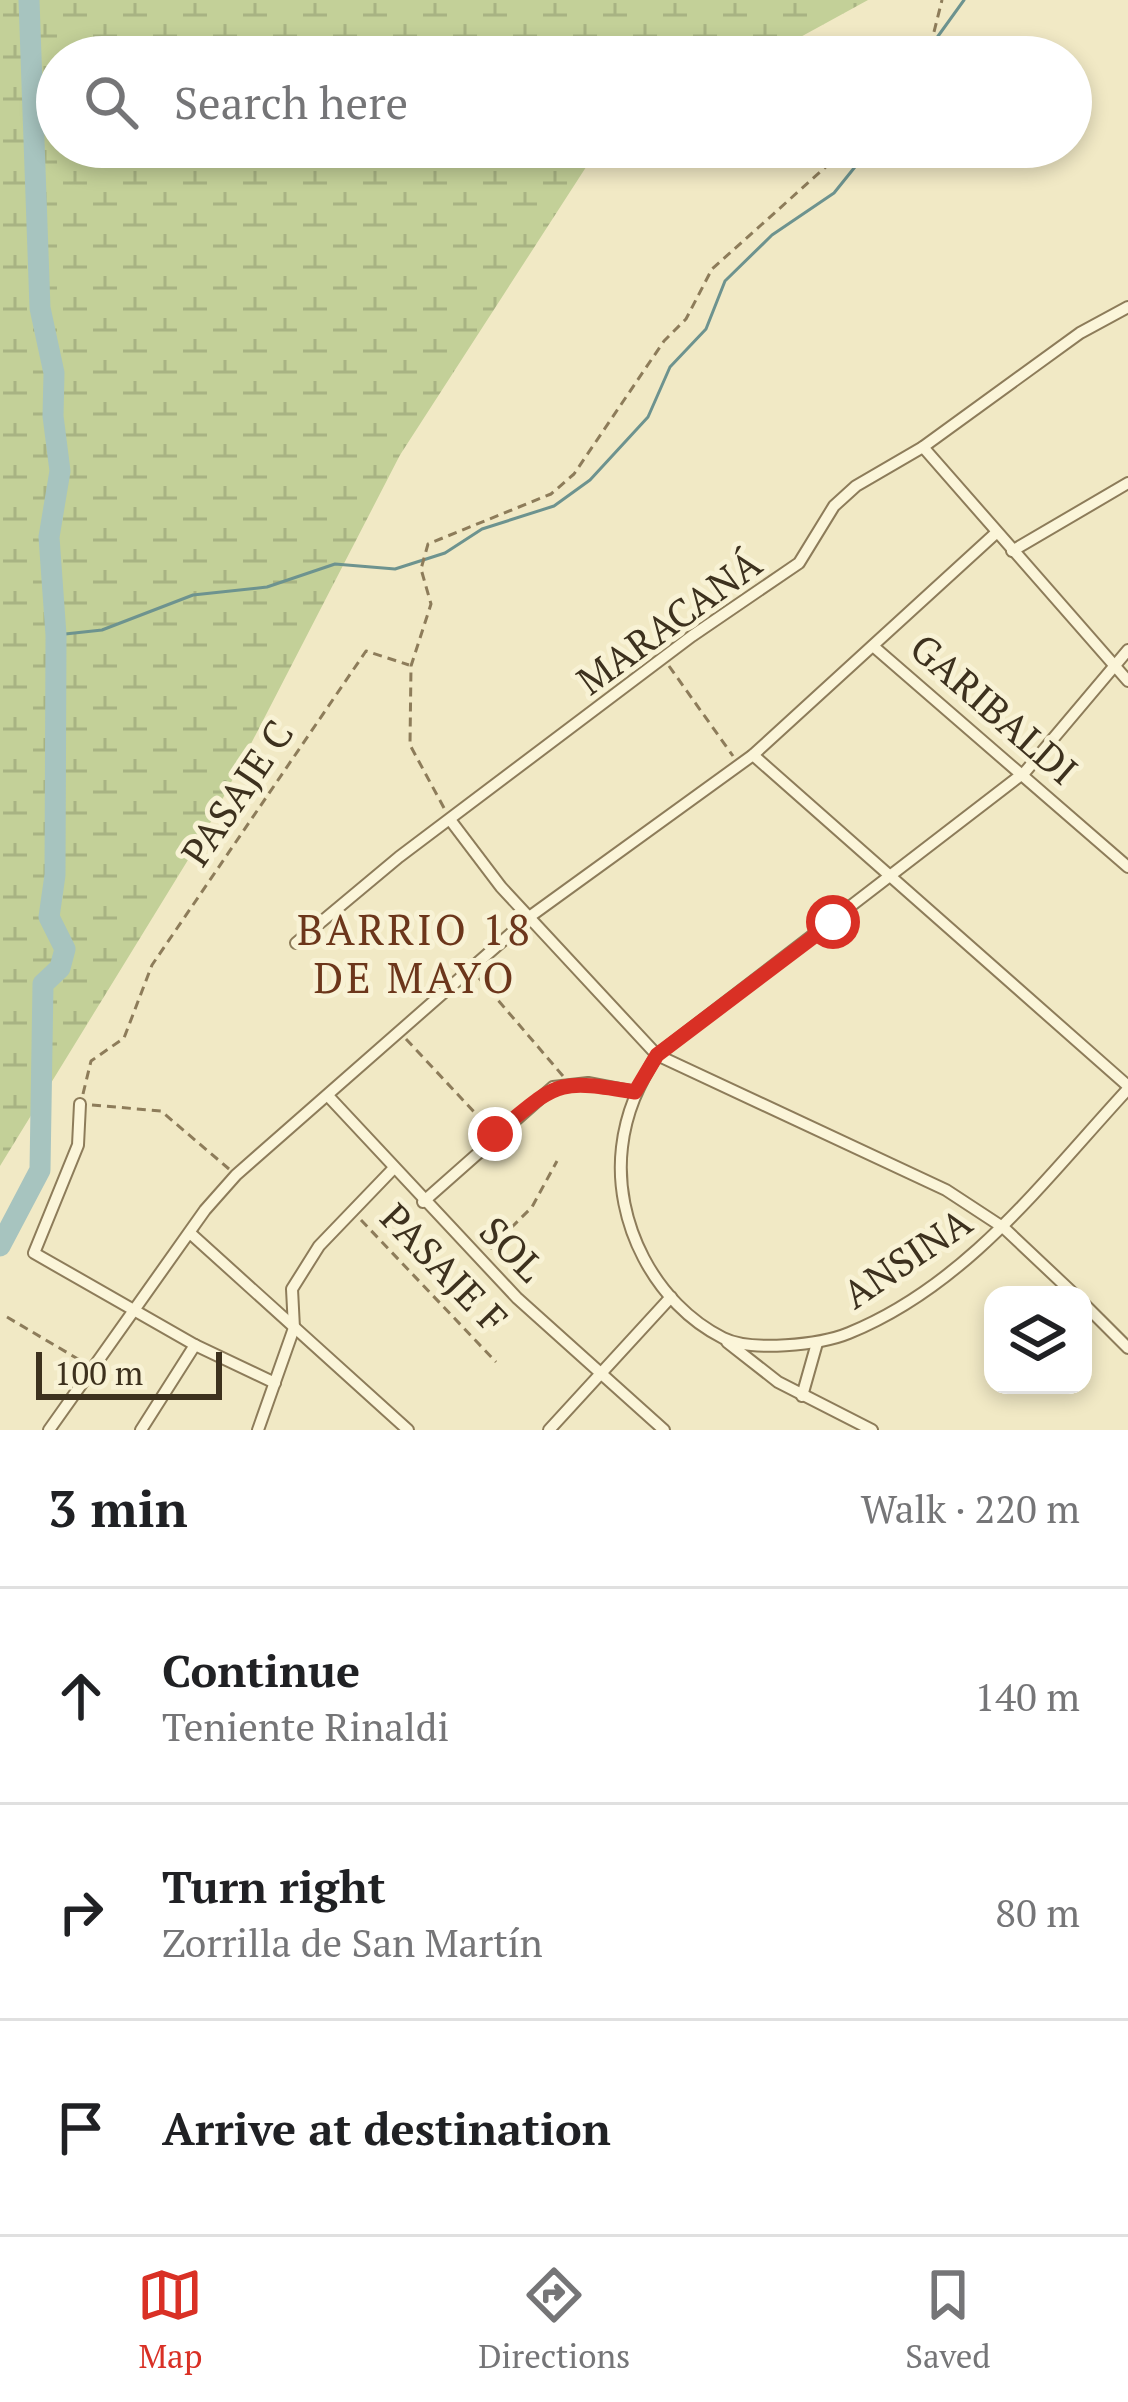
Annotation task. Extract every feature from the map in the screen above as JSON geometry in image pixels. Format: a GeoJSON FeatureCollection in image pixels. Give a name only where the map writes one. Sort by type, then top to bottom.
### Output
{"type":"FeatureCollection","features":[{"type":"Feature","properties":{"kind":"street","name":"MARACANÁ"},"geometry":{"type":"LineString","coordinates":[[296,943],[664,659],[799,563],[834,506],[856,486],[923,446],[1081,333],[1128,307]]}},
{"type":"Feature","properties":{"kind":"street"},"geometry":{"type":"LineString","coordinates":[[923,446],[1128,681]]}},
{"type":"Feature","properties":{"kind":"street"},"geometry":{"type":"LineString","coordinates":[[1012,551],[1128,483]]}},
{"type":"Feature","properties":{"kind":"street"},"geometry":{"type":"LineString","coordinates":[[49,1430],[236,1175],[330,1098],[532,915],[754,754],[996,532]]}},
{"type":"Feature","properties":{"kind":"street","name":"GARIBALDI"},"geometry":{"type":"LineString","coordinates":[[873,646],[1024,772],[1128,867]]}},
{"type":"Feature","properties":{"kind":"street"},"geometry":{"type":"LineString","coordinates":[[872,1430],[802,1396],[671,1297],[639,1249],[622,1188],[622,1148],[635,1092],[657,1055],[1024,772],[1128,650]]}},
{"type":"Feature","properties":{"kind":"street"},"geometry":{"type":"LineString","coordinates":[[754,754],[1128,1088]]}},
{"type":"Feature","properties":{"kind":"street"},"geometry":{"type":"LineString","coordinates":[[451,820],[501,887],[532,915],[657,1055],[946,1190],[1004,1228],[1065,1286]]}},
{"type":"Feature","properties":{"kind":"street"},"geometry":{"type":"LineString","coordinates":[[423,1202],[553,1087],[568,1082],[635,1092]]}},
{"type":"Feature","properties":{"kind":"street","name":"ANSINA"},"geometry":{"type":"LineString","coordinates":[[725,1340],[817,1343],[848,1333],[913,1298],[1004,1228],[1030,1192],[1128,1088]]}},
{"type":"Feature","properties":{"kind":"street","name":"SOL"},"geometry":{"type":"LineString","coordinates":[[330,1098],[479,1259],[664,1430]]}},
{"type":"Feature","properties":{"kind":"street"},"geometry":{"type":"LineString","coordinates":[[80,1104],[77,1145],[34,1253],[196,1346],[275,1383]]}},
{"type":"Feature","properties":{"kind":"street"},"geometry":{"type":"LineString","coordinates":[[259,1430],[294,1328],[292,1288],[319,1246],[393,1169]]}},
{"type":"Feature","properties":{"kind":"street"},"geometry":{"type":"LineString","coordinates":[[190,1233],[408,1430]]}},
{"type":"Feature","properties":{"kind":"street"},"geometry":{"type":"LineString","coordinates":[[549,1430],[671,1297]]}},
{"type":"Feature","properties":{"kind":"street"},"geometry":{"type":"LineString","coordinates":[[1092,1312],[1128,1348]]}},
{"type":"Feature","properties":{"kind":"street"},"geometry":{"type":"LineString","coordinates":[[802,1396],[817,1343]]}},
{"type":"Feature","properties":{"kind":"street"},"geometry":{"type":"LineString","coordinates":[[141,1430],[196,1346]]}},
{"type":"Feature","properties":{"kind":"path"},"geometry":{"type":"LineString","coordinates":[[933,36],[942,0]]}},
{"type":"Feature","properties":{"kind":"path"},"geometry":{"type":"LineString","coordinates":[[451,820],[410,745],[411,666],[431,604],[421,569],[428,544],[551,494],[574,474],[664,341],[686,319],[712,268],[824,168]]}},
{"type":"Feature","properties":{"kind":"path","name":"PASAJE C"},"geometry":{"type":"LineString","coordinates":[[80,1104],[91,1061],[124,1038],[152,965],[367,651],[411,666]]}},
{"type":"Feature","properties":{"kind":"path"},"geometry":{"type":"LineString","coordinates":[[664,659],[740,765]]}},
{"type":"Feature","properties":{"kind":"path"},"geometry":{"type":"LineString","coordinates":[[470,968],[568,1082]]}},
{"type":"Feature","properties":{"kind":"path"},"geometry":{"type":"LineString","coordinates":[[400,1033],[495,1134]]}},
{"type":"Feature","properties":{"kind":"path"},"geometry":{"type":"LineString","coordinates":[[80,1104],[161,1111],[236,1175]]}},
{"type":"Feature","properties":{"kind":"path"},"geometry":{"type":"LineString","coordinates":[[479,1259],[532,1207],[557,1161]]}},
{"type":"Feature","properties":{"kind":"path","name":"PASAJE F"},"geometry":{"type":"LineString","coordinates":[[352,1210],[496,1362]]}},
{"type":"Feature","properties":{"kind":"path"},"geometry":{"type":"LineString","coordinates":[[8,1317],[94,1369]]}},
{"type":"Feature","properties":{"kind":"green space"},"geometry":{"type":"Polygon","coordinates":[[[0,0],[868,0],[802,36],[36,36],[36,168],[585,168],[400,455],[207,829],[0,1166],[0,0]]]}},
{"type":"Feature","properties":{"kind":"waterway"},"geometry":{"type":"LineString","coordinates":[[0,1246],[40,1170],[43,984],[60,968],[65,949],[49,917],[55,875],[56,635],[49,537],[60,471],[53,416],[54,373],[40,308],[29,0]]}},
{"type":"Feature","properties":{"kind":"waterway"},"geometry":{"type":"LineString","coordinates":[[938,36],[964,0]]}},
{"type":"Feature","properties":{"kind":"waterway"},"geometry":{"type":"LineString","coordinates":[[56,635],[102,630],[193,595],[267,587],[335,564],[395,569],[445,553],[482,529],[554,506],[590,480],[648,417],[670,367],[706,329],[725,281],[772,235],[834,193],[854,168]]}},
{"type":"Feature","properties":{"kind":"district","name":"BARRIO 18 DE MAYO"},"geometry":{"type":"Point","coordinates":[415,954]}},
{"type":"Feature","properties":{"kind":"route"},"geometry":{"type":"LineString","coordinates":[[495,1134],[553,1087],[568,1082],[635,1092],[657,1055],[833,922]]}}]}
